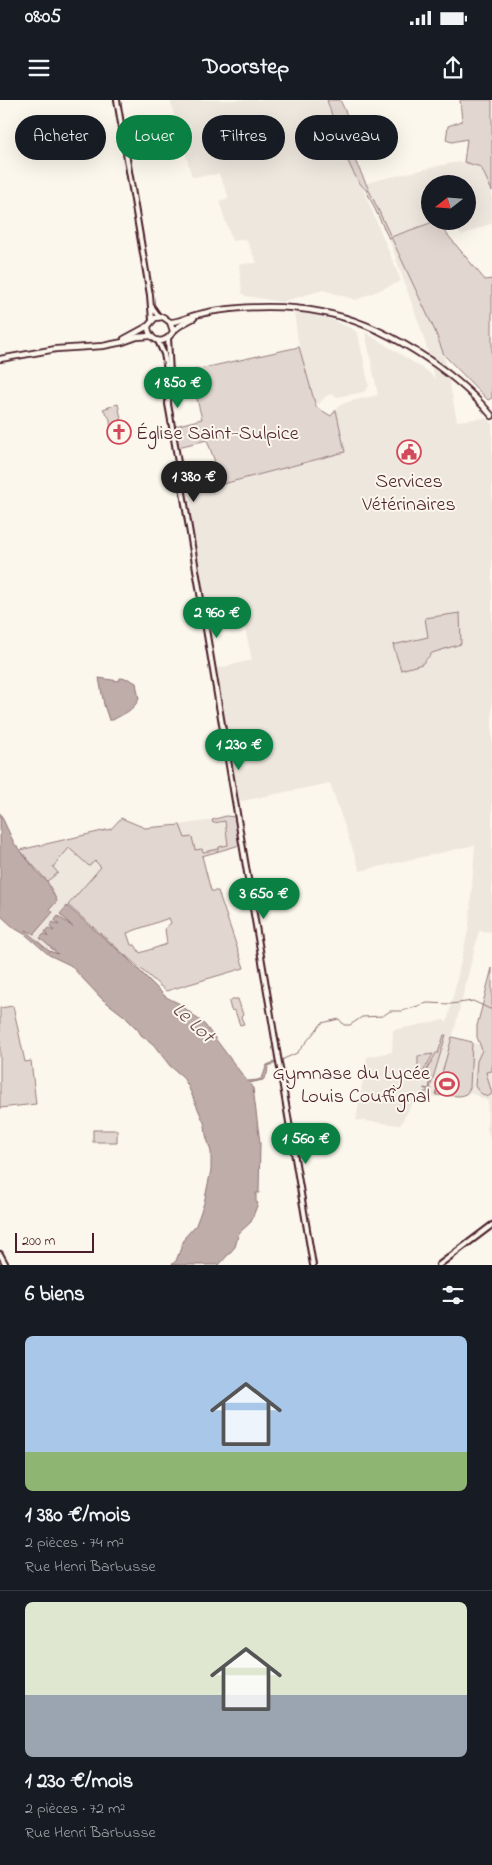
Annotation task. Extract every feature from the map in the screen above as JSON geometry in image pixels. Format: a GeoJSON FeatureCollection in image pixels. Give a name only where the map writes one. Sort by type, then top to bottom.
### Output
{"type":"FeatureCollection","features":[{"type":"Feature","properties":{"kind":"main road"},"geometry":{"type":"LineString","coordinates":[[117,100],[152,320]]}},
{"type":"Feature","properties":{"kind":"main road"},"geometry":{"type":"LineString","coordinates":[[150,302],[153,311],[159,317],[163,317],[170,322],[229,309],[280,307],[317,311],[346,318],[409,347],[450,374],[492,416]]}},
{"type":"Feature","properties":{"kind":"main road"},"geometry":{"type":"LineString","coordinates":[[158,341],[168,338],[173,331],[192,319],[210,312]]}},
{"type":"Feature","properties":{"kind":"main road"},"geometry":{"type":"LineString","coordinates":[[111,344],[148,326],[152,320],[159,317]]}},
{"type":"Feature","properties":{"kind":"main road"},"geometry":{"type":"LineString","coordinates":[[170,322],[173,331]]}},
{"type":"Feature","properties":{"kind":"main road"},"geometry":{"type":"LineString","coordinates":[[148,326],[150,336]]}},
{"type":"Feature","properties":{"kind":"main road"},"geometry":{"type":"LineString","coordinates":[[0,359],[56,349],[111,344],[150,336],[158,341],[165,360],[169,387]]}},
{"type":"Feature","properties":{"kind":"main road"},"geometry":{"type":"LineString","coordinates":[[168,338],[170,415],[313,1265]]}},
{"type":"Feature","properties":{"kind":"main road"},"geometry":{"type":"LineString","coordinates":[[439,1265],[492,1225]]}},
{"type":"Feature","properties":{"kind":"main road"},"geometry":{"type":"LineString","coordinates":[[0,1254],[6,1265]]}},
{"type":"Feature","properties":{"kind":"shaded area"},"geometry":{"type":"Polygon","coordinates":[[[170,100],[329,100],[334,115],[295,115],[295,160],[351,160],[401,281],[356,300],[323,290],[281,302],[246,296],[242,293],[239,264],[257,263],[246,239],[232,241],[219,201],[229,198],[219,174],[192,177],[187,160],[192,160],[192,115],[174,115],[170,100]]]}},
{"type":"Feature","properties":{"kind":"shaded area"},"geometry":{"type":"Polygon","coordinates":[[[327,100],[340,100],[347,115],[332,115],[327,100]]]}},
{"type":"Feature","properties":{"kind":"shaded area"},"geometry":{"type":"Polygon","coordinates":[[[460,100],[492,100],[492,191],[481,167],[464,162],[467,139],[452,142],[446,140],[448,126],[462,121],[460,100]]]}},
{"type":"Feature","properties":{"kind":"shaded area"},"geometry":{"type":"Polygon","coordinates":[[[355,160],[391,237],[389,239],[366,190],[359,183],[348,161],[355,160]]]}},
{"type":"Feature","properties":{"kind":"shaded area"},"geometry":{"type":"Polygon","coordinates":[[[464,162],[481,167],[492,191],[492,223],[476,229],[476,175],[421,175],[421,226],[392,237],[444,355],[457,421],[485,418],[492,423],[492,932],[479,931],[453,1035],[454,1038],[484,1046],[492,1041],[492,1145],[487,1129],[488,1101],[471,1093],[415,1099],[400,1125],[356,1120],[367,1057],[392,1052],[393,1030],[444,1020],[447,1023],[469,926],[475,845],[360,871],[330,783],[237,802],[215,669],[252,660],[242,615],[208,625],[186,494],[345,452],[336,410],[347,402],[378,395],[365,332],[435,378],[423,335],[389,239],[391,237],[365,183],[452,163],[464,162]],[[429,637],[393,645],[422,664],[432,653],[461,644],[429,637]]]}},
{"type":"Feature","properties":{"kind":"shaded area"},"geometry":{"type":"Polygon","coordinates":[[[421,226],[421,230],[443,230],[485,280],[492,279],[492,398],[488,400],[444,355],[435,331],[391,237],[421,226]]]}},
{"type":"Feature","properties":{"kind":"shaded area"},"geometry":{"type":"Polygon","coordinates":[[[455,230],[474,230],[462,235],[455,230]]]}},
{"type":"Feature","properties":{"kind":"shaded area"},"geometry":{"type":"Polygon","coordinates":[[[294,312],[307,313],[332,320],[353,329],[358,334],[369,386],[364,392],[337,397],[332,394],[326,396],[316,407],[299,347],[294,312]]]}},
{"type":"Feature","properties":{"kind":"shaded area"},"geometry":{"type":"Polygon","coordinates":[[[299,347],[316,407],[331,416],[336,410],[345,452],[223,484],[207,440],[178,447],[175,426],[202,419],[190,371],[299,347]]]}},
{"type":"Feature","properties":{"kind":"shaded area"},"geometry":{"type":"Polygon","coordinates":[[[118,404],[123,428],[122,439],[111,440],[110,419],[103,409],[118,404]]]}},
{"type":"Feature","properties":{"kind":"shaded area"},"geometry":{"type":"Polygon","coordinates":[[[460,613],[461,644],[432,653],[422,664],[401,670],[393,645],[428,637],[425,618],[460,613]]]}},
{"type":"Feature","properties":{"kind":"shaded area"},"geometry":{"type":"Polygon","coordinates":[[[226,816],[235,817],[240,845],[202,856],[211,891],[218,891],[244,968],[166,991],[68,905],[101,867],[95,861],[89,866],[69,848],[53,867],[58,873],[47,881],[20,850],[111,829],[121,818],[145,828],[180,825],[185,838],[192,837],[195,850],[202,849],[203,852],[228,845],[225,821],[213,823],[212,820],[226,816]],[[169,918],[127,933],[131,945],[135,945],[140,953],[167,944],[165,928],[171,923],[169,918]]]}},
{"type":"Feature","properties":{"kind":"shaded area"},"geometry":{"type":"Polygon","coordinates":[[[212,820],[213,823],[225,821],[228,845],[203,852],[194,850],[185,838],[180,825],[212,820]]]}},
{"type":"Feature","properties":{"kind":"shaded area"},"geometry":{"type":"Polygon","coordinates":[[[69,848],[89,865],[94,861],[101,867],[60,914],[73,927],[55,920],[59,924],[54,930],[45,932],[49,936],[57,955],[41,945],[25,929],[33,932],[53,911],[50,909],[57,901],[47,881],[58,873],[53,867],[69,848]]]}},
{"type":"Feature","properties":{"kind":"shaded area"},"geometry":{"type":"Polygon","coordinates":[[[492,968],[492,1071],[486,1072],[492,1094],[487,1097],[479,1092],[475,1086],[477,1061],[482,1050],[477,1037],[477,1026],[492,968]]]}},
{"type":"Feature","properties":{"kind":"shaded area"},"geometry":{"type":"Polygon","coordinates":[[[232,999],[238,999],[244,1024],[240,1025],[235,1011],[231,1010],[229,1002],[232,999]]]}},
{"type":"Feature","properties":{"kind":"shaded area"},"geometry":{"type":"Polygon","coordinates":[[[13,1006],[25,1062],[31,1061],[36,1104],[0,1108],[0,1008],[13,1006]]]}},
{"type":"Feature","properties":{"kind":"shaded area"},"geometry":{"type":"Polygon","coordinates":[[[444,1035],[446,1035],[430,1088],[432,1089],[429,1095],[425,1095],[424,1092],[428,1091],[424,1088],[429,1089],[431,1078],[426,1076],[425,1073],[436,1053],[438,1053],[444,1035]]]}},
{"type":"Feature","properties":{"kind":"shaded area"},"geometry":{"type":"Polygon","coordinates":[[[452,1037],[472,1042],[470,1088],[466,1094],[460,1096],[436,1095],[452,1037]]]}},
{"type":"Feature","properties":{"kind":"shaded area"},"geometry":{"type":"Polygon","coordinates":[[[433,1054],[422,1074],[418,1073],[418,1056],[433,1054]]]}},
{"type":"Feature","properties":{"kind":"shaded area"},"geometry":{"type":"Polygon","coordinates":[[[93,1130],[117,1130],[117,1142],[93,1142],[93,1130]]]}},
{"type":"Feature","properties":{"kind":"water"},"geometry":{"type":"Polygon","coordinates":[[[99,678],[119,681],[120,678],[129,679],[136,683],[139,699],[134,707],[113,720],[109,720],[99,678]]]}},
{"type":"Feature","properties":{"kind":"water","name":"Le Lot"},"geometry":{"type":"Polygon","coordinates":[[[0,813],[14,843],[47,881],[57,901],[50,909],[53,912],[34,934],[26,930],[28,933],[49,951],[58,954],[40,938],[44,934],[48,937],[45,932],[48,928],[54,931],[50,926],[53,922],[59,925],[55,920],[58,916],[73,927],[60,914],[67,906],[126,957],[166,997],[180,1004],[205,1025],[247,1081],[262,1078],[267,1065],[277,1061],[277,1063],[268,1066],[267,1074],[263,1080],[249,1083],[253,1088],[260,1143],[259,1193],[256,1193],[256,1202],[258,1203],[251,1222],[239,1233],[235,1247],[219,1265],[171,1265],[176,1261],[185,1237],[196,1225],[204,1203],[211,1170],[211,1152],[205,1125],[188,1086],[182,1076],[170,1066],[153,1044],[141,1035],[123,1015],[102,999],[70,965],[49,955],[0,915],[0,813]]]}},
{"type":"Feature","properties":{"kind":"waterway"},"geometry":{"type":"LineString","coordinates":[[277,1062],[297,1053],[322,1023],[339,1019],[344,1025],[350,1025],[362,1017],[383,1016],[390,1011],[402,1011],[427,1003],[451,1004],[473,1001],[490,1009],[492,1008]]}},
{"type":"Feature","properties":{"kind":"place","name":"Église Saint-Sulpice"},"geometry":{"type":"Point","coordinates":[119,432]}},
{"type":"Feature","properties":{"kind":"place","name":"Services Vétérinaires"},"geometry":{"type":"Point","coordinates":[409,452]}},
{"type":"Feature","properties":{"kind":"place","name":"Gymnase du Lycée Louis Couffignal"},"geometry":{"type":"Point","coordinates":[447,1084]}}]}
